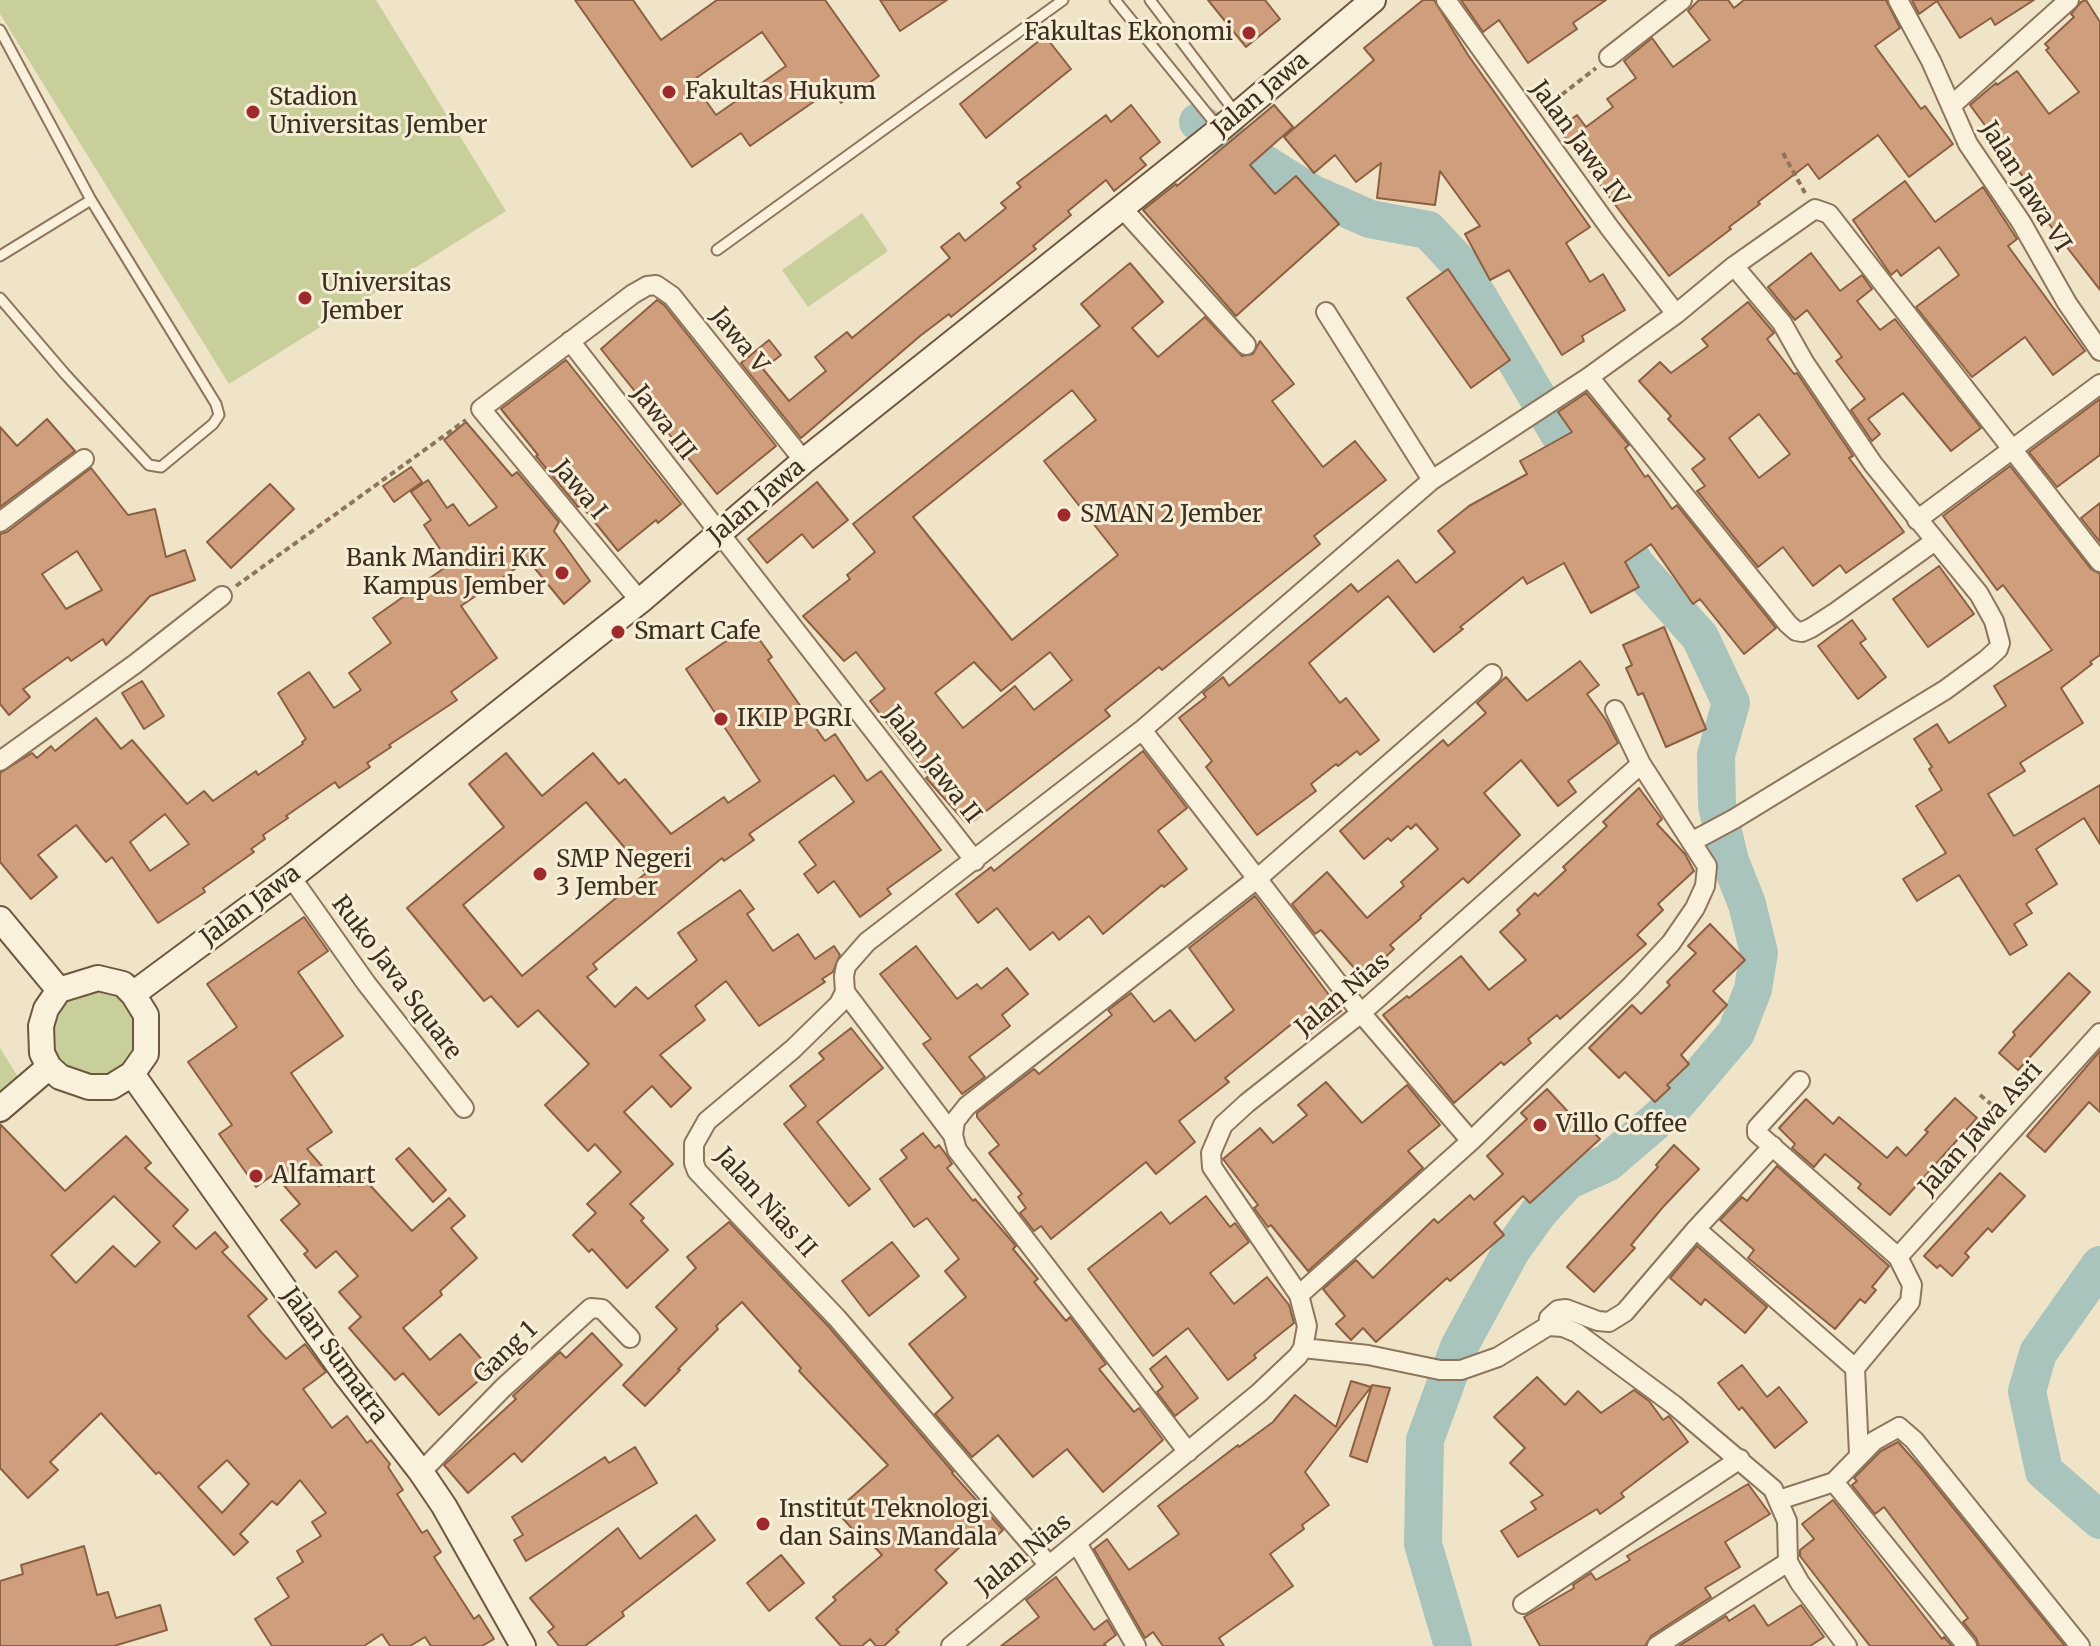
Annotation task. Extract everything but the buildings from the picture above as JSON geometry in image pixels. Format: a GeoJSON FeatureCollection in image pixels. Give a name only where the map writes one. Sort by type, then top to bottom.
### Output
{"type":"FeatureCollection","features":[{"type":"Feature","properties":{"kind":"main road","name":"Jalan Jawa"},"geometry":{"type":"LineString","coordinates":[[133,994],[291,877],[640,601],[804,461],[1222,128],[1373,0]]}},
{"type":"Feature","properties":{"kind":"main road"},"geometry":{"type":"LineString","coordinates":[[0,919],[59,990]]}},
{"type":"Feature","properties":{"kind":"main road"},"geometry":{"type":"LineString","coordinates":[[98,978],[123,984],[133,994],[146,1015],[147,1032],[146,1054],[132,1074],[111,1087],[89,1087],[60,1077],[49,1067],[42,1053],[41,1026],[46,1009],[59,990],[98,978]]}},
{"type":"Feature","properties":{"kind":"main road"},"geometry":{"type":"LineString","coordinates":[[0,1109],[49,1067]]}},
{"type":"Feature","properties":{"kind":"main road","name":"Jalan Sumatra"},"geometry":{"type":"LineString","coordinates":[[132,1074],[345,1374],[421,1472],[444,1506],[523,1646]]}},
{"type":"Feature","properties":{"kind":"street","name":"Jalan Jawa IV"},"geometry":{"type":"LineString","coordinates":[[1446,0],[1609,227],[1676,314]]}},
{"type":"Feature","properties":{"kind":"street"},"geometry":{"type":"LineString","coordinates":[[1609,57],[1682,0]]}},
{"type":"Feature","properties":{"kind":"street","name":"Jalan Jawa VI"},"geometry":{"type":"LineString","coordinates":[[1898,0],[1931,61],[1968,144],[2021,222],[2067,303],[2100,351]]}},
{"type":"Feature","properties":{"kind":"street"},"geometry":{"type":"LineString","coordinates":[[1952,105],[2056,4]]}},
{"type":"Feature","properties":{"kind":"street"},"geometry":{"type":"LineString","coordinates":[[1122,208],[1246,345]]}},
{"type":"Feature","properties":{"kind":"street"},"geometry":{"type":"LineString","coordinates":[[1815,209],[1829,214],[2100,562]]}},
{"type":"Feature","properties":{"kind":"street","name":"Jalan Jawa II"},"geometry":{"type":"LineString","coordinates":[[719,533],[975,861],[1142,730],[1432,480],[1589,377],[1676,314],[1734,266],[1815,209]]}},
{"type":"Feature","properties":{"kind":"street"},"geometry":{"type":"LineString","coordinates":[[1701,837],[1945,690],[1998,649],[1999,637],[1979,594],[1865,453],[1804,362],[1782,323],[1734,266]]}},
{"type":"Feature","properties":{"kind":"street","name":"Jawa V"},"geometry":{"type":"LineString","coordinates":[[570,341],[621,302],[651,285],[668,292],[804,461]]}},
{"type":"Feature","properties":{"kind":"street"},"geometry":{"type":"LineString","coordinates":[[1326,312],[1432,480]]}},
{"type":"Feature","properties":{"kind":"street"},"geometry":{"type":"LineString","coordinates":[[481,409],[570,341]]}},
{"type":"Feature","properties":{"kind":"street","name":"Jawa III"},"geometry":{"type":"LineString","coordinates":[[570,341],[719,533]]}},
{"type":"Feature","properties":{"kind":"street"},"geometry":{"type":"LineString","coordinates":[[1589,377],[1796,631],[1811,628],[1836,612],[1935,541]]}},
{"type":"Feature","properties":{"kind":"street"},"geometry":{"type":"LineString","coordinates":[[1917,520],[2100,384]]}},
{"type":"Feature","properties":{"kind":"street","name":"Jawa I"},"geometry":{"type":"LineString","coordinates":[[481,409],[640,601]]}},
{"type":"Feature","properties":{"kind":"street"},"geometry":{"type":"LineString","coordinates":[[0,522],[84,459]]}},
{"type":"Feature","properties":{"kind":"street"},"geometry":{"type":"LineString","coordinates":[[0,761],[135,664],[222,596]]}},
{"type":"Feature","properties":{"kind":"street"},"geometry":{"type":"LineString","coordinates":[[953,1135],[955,1121],[967,1106],[1258,878],[1492,674]]}},
{"type":"Feature","properties":{"kind":"street"},"geometry":{"type":"LineString","coordinates":[[1299,1295],[1471,1141],[1631,986],[1684,927],[1705,886],[1707,866],[1701,837],[1641,764],[1615,710]]}},
{"type":"Feature","properties":{"kind":"street"},"geometry":{"type":"LineString","coordinates":[[1142,730],[1361,1013],[1471,1141]]}},
{"type":"Feature","properties":{"kind":"street","name":"Jalan Nias"},"geometry":{"type":"LineString","coordinates":[[951,1646],[1259,1393],[1303,1348],[1307,1337],[1306,1315],[1299,1295],[1214,1172],[1210,1160],[1215,1138],[1231,1116],[1361,1013],[1641,764]]}},
{"type":"Feature","properties":{"kind":"street","name":"Jalan Nias II"},"geometry":{"type":"LineString","coordinates":[[975,861],[857,952],[844,972],[845,992],[839,1004],[707,1121],[694,1144],[694,1163],[697,1171],[837,1318],[1048,1564]]}},
{"type":"Feature","properties":{"kind":"street","name":"Ruko Java Square"},"geometry":{"type":"LineString","coordinates":[[291,877],[366,983],[464,1108]]}},
{"type":"Feature","properties":{"kind":"street"},"geometry":{"type":"LineString","coordinates":[[845,992],[953,1135],[957,1150],[1188,1452]]}},
{"type":"Feature","properties":{"kind":"street","name":"Jalan Jawa Asri"},"geometry":{"type":"LineString","coordinates":[[1898,1257],[2100,1033]]}},
{"type":"Feature","properties":{"kind":"street"},"geometry":{"type":"LineString","coordinates":[[1800,1081],[1757,1128],[1761,1137],[1898,1257],[1912,1285],[1910,1302],[1855,1368],[1859,1454]]}},
{"type":"Feature","properties":{"kind":"street"},"geometry":{"type":"LineString","coordinates":[[1548,1326],[1553,1313],[1566,1309],[1598,1321],[1616,1319],[1650,1286],[1696,1229],[1773,1146]]}},
{"type":"Feature","properties":{"kind":"street"},"geometry":{"type":"LineString","coordinates":[[1696,1229],[1855,1368]]}},
{"type":"Feature","properties":{"kind":"street","name":"Gang 1"},"geometry":{"type":"LineString","coordinates":[[421,1472],[503,1388],[591,1308],[602,1309],[630,1338]]}},
{"type":"Feature","properties":{"kind":"street"},"geometry":{"type":"LineString","coordinates":[[1303,1348],[1368,1355],[1440,1370],[1461,1370],[1498,1357],[1548,1326],[1563,1327],[1602,1350],[1764,1479],[1779,1500],[1787,1521],[1788,1562],[1842,1645]]}},
{"type":"Feature","properties":{"kind":"street"},"geometry":{"type":"LineString","coordinates":[[1779,1500],[1834,1482],[1859,1454],[1894,1428],[1906,1430],[2080,1646]]}},
{"type":"Feature","properties":{"kind":"street"},"geometry":{"type":"LineString","coordinates":[[1523,1604],[1740,1459]]}},
{"type":"Feature","properties":{"kind":"street"},"geometry":{"type":"LineString","coordinates":[[1834,1482],[1967,1646]]}},
{"type":"Feature","properties":{"kind":"street"},"geometry":{"type":"LineString","coordinates":[[1077,1543],[1136,1646]]}},
{"type":"Feature","properties":{"kind":"street"},"geometry":{"type":"LineString","coordinates":[[1657,1646],[1788,1562]]}},
{"type":"Feature","properties":{"kind":"lane"},"geometry":{"type":"LineString","coordinates":[[717,250],[1063,0]]}},
{"type":"Feature","properties":{"kind":"lane"},"geometry":{"type":"LineString","coordinates":[[1115,0],[1222,128]]}},
{"type":"Feature","properties":{"kind":"lane"},"geometry":{"type":"LineString","coordinates":[[1150,0],[1222,128]]}},
{"type":"Feature","properties":{"kind":"lane"},"geometry":{"type":"LineString","coordinates":[[0,30],[91,200],[216,404],[219,415],[213,424],[161,467],[149,465],[0,298]]}},
{"type":"Feature","properties":{"kind":"lane"},"geometry":{"type":"LineString","coordinates":[[0,256],[91,200]]}},
{"type":"Feature","properties":{"kind":"path"},"geometry":{"type":"LineString","coordinates":[[1531,117],[1609,57]]}},
{"type":"Feature","properties":{"kind":"path"},"geometry":{"type":"LineString","coordinates":[[1783,153],[1815,209]]}},
{"type":"Feature","properties":{"kind":"path"},"geometry":{"type":"LineString","coordinates":[[222,596],[481,409]]}},
{"type":"Feature","properties":{"kind":"path"},"geometry":{"type":"LineString","coordinates":[[1980,1095],[2015,1124]]}},
{"type":"Feature","properties":{"kind":"green space","name":"Stadion Universitas Jember"},"geometry":{"type":"Polygon","coordinates":[[[0,0],[376,0],[506,211],[229,384],[0,14],[0,0]]]}},
{"type":"Feature","properties":{"kind":"green space"},"geometry":{"type":"Polygon","coordinates":[[[862,213],[888,251],[808,307],[782,270],[862,213]]]}},
{"type":"Feature","properties":{"kind":"green space"},"geometry":{"type":"Polygon","coordinates":[[[111,980],[147,1032],[111,1087],[49,1067],[46,1009],[111,980]]]}},
{"type":"Feature","properties":{"kind":"green space"},"geometry":{"type":"Polygon","coordinates":[[[0,1048],[18,1077],[0,1093],[0,1048]]]}},
{"type":"Feature","properties":{"kind":"waterway"},"geometry":{"type":"LineString","coordinates":[[1198,122],[1313,194],[1370,219],[1428,230],[1458,262],[1636,565],[1700,637],[1731,703],[1716,755],[1717,806],[1730,861],[1747,904],[1759,953],[1753,989],[1736,1033],[1677,1103],[1607,1163],[1567,1181],[1539,1212],[1511,1251],[1459,1347],[1425,1440],[1423,1544],[1453,1646]]}},
{"type":"Feature","properties":{"kind":"waterway"},"geometry":{"type":"LineString","coordinates":[[2100,1265],[2038,1353],[2027,1391],[2044,1471],[2100,1520]]}},
{"type":"Feature","properties":{"kind":"place","name":"Fakultas Ekonomi"},"geometry":{"type":"Point","coordinates":[1249,33]}},
{"type":"Feature","properties":{"kind":"place","name":"Fakultas Hukum"},"geometry":{"type":"Point","coordinates":[669,92]}},
{"type":"Feature","properties":{"kind":"place","name":"Stadion Universitas Jember"},"geometry":{"type":"Point","coordinates":[253,112]}},
{"type":"Feature","properties":{"kind":"place","name":"Universitas Jember"},"geometry":{"type":"Point","coordinates":[305,298]}},
{"type":"Feature","properties":{"kind":"place","name":"SMAN 2 Jember"},"geometry":{"type":"Point","coordinates":[1064,515]}},
{"type":"Feature","properties":{"kind":"place","name":"Bank Mandiri KK Kampus Jember"},"geometry":{"type":"Point","coordinates":[562,573]}},
{"type":"Feature","properties":{"kind":"place","name":"Smart Cafe"},"geometry":{"type":"Point","coordinates":[618,632]}},
{"type":"Feature","properties":{"kind":"place","name":"IKIP PGRI"},"geometry":{"type":"Point","coordinates":[721,719]}},
{"type":"Feature","properties":{"kind":"place","name":"SMP Negeri 3 Jember"},"geometry":{"type":"Point","coordinates":[540,874]}},
{"type":"Feature","properties":{"kind":"place","name":"Villo Coffee"},"geometry":{"type":"Point","coordinates":[1540,1125]}},
{"type":"Feature","properties":{"kind":"place","name":"Alfamart"},"geometry":{"type":"Point","coordinates":[256,1176]}},
{"type":"Feature","properties":{"kind":"place","name":"Institut Teknologi dan Sains Mandala"},"geometry":{"type":"Point","coordinates":[763,1524]}}]}
